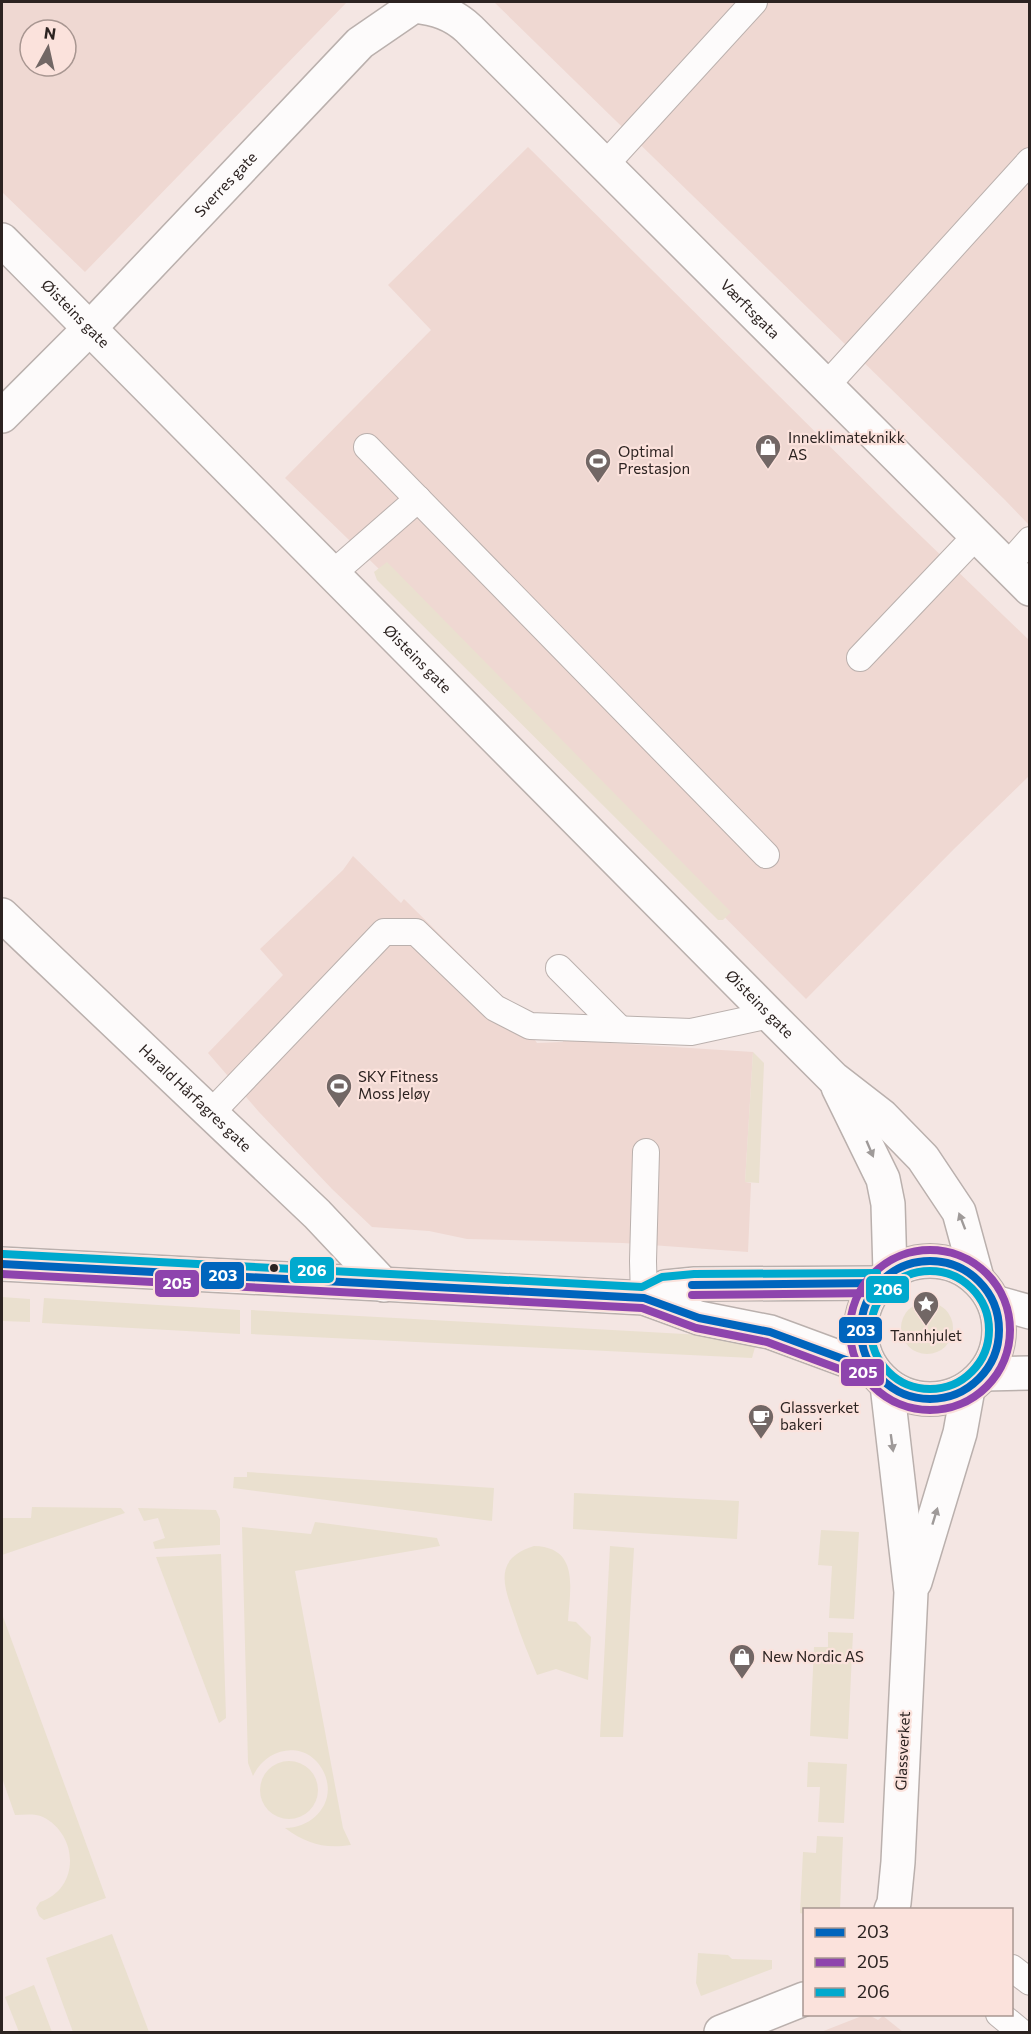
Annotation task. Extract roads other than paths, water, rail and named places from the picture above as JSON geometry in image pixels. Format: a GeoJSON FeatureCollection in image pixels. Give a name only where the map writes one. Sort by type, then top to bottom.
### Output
{"type":"FeatureCollection","features":[{"type":"Feature","properties":{"kind":"street","name":"Sverres gate"},"geometry":{"type":"LineString","coordinates":[[2,416],[89,329],[360,43],[412,4],[441,10],[457,18],[469,29]]}},
{"type":"Feature","properties":{"kind":"street","name":"Værftsgata"},"geometry":{"type":"LineString","coordinates":[[469,29],[1029,589]]}},
{"type":"Feature","properties":{"kind":"street","name":"Øisteins gate"},"geometry":{"type":"LineString","coordinates":[[2,240],[331,575],[833,1078],[882,1116],[923,1158],[959,1212],[986,1290]]}},
{"type":"Feature","properties":{"kind":"street","name":"Harald Hårfagres gate"},"geometry":{"type":"LineString","coordinates":[[2,915],[317,1214],[384,1285]]}},
{"type":"Feature","properties":{"kind":"street","name":"Øisteins gate"},"geometry":{"type":"LineString","coordinates":[[833,1078],[866,1139],[883,1179],[888,1204],[884,1278]]}},
{"type":"Feature","properties":{"kind":"street"},"geometry":{"type":"LineString","coordinates":[[880,1377],[863,1351],[861,1318],[867,1299],[884,1278],[907,1263],[927,1260],[949,1262],[986,1290],[1029,1312]]}},
{"type":"Feature","properties":{"kind":"street"},"geometry":{"type":"LineString","coordinates":[[2,1264],[644,1298],[699,1318],[770,1332],[880,1377],[911,1397],[928,1400],[948,1397],[976,1381],[1029,1373]]}},
{"type":"Feature","properties":{"kind":"street"},"geometry":{"type":"LineString","coordinates":[[644,1298],[665,1287],[695,1284],[884,1278]]}},
{"type":"Feature","properties":{"kind":"street"},"geometry":{"type":"LineString","coordinates":[[976,1381],[995,1356],[1000,1336],[999,1318],[986,1290]]}},
{"type":"Feature","properties":{"kind":"street","name":"Glassverket"},"geometry":{"type":"LineString","coordinates":[[880,1377],[911,1592],[897,1907]]}},
{"type":"Feature","properties":{"kind":"street","name":"Glassverket"},"geometry":{"type":"LineString","coordinates":[[911,1592],[976,1381]]}},
{"type":"Feature","properties":{"kind":"street"},"geometry":{"type":"LineString","coordinates":[[721,2032],[803,1999]]}},
{"type":"Feature","properties":{"kind":"lane"},"geometry":{"type":"LineString","coordinates":[[605,165],[754,2]]}},
{"type":"Feature","properties":{"kind":"lane"},"geometry":{"type":"LineString","coordinates":[[826,386],[1029,161]]}},
{"type":"Feature","properties":{"kind":"lane"},"geometry":{"type":"LineString","coordinates":[[367,447],[766,855]]}},
{"type":"Feature","properties":{"kind":"lane"},"geometry":{"type":"LineString","coordinates":[[331,575],[418,499]]}},
{"type":"Feature","properties":{"kind":"lane"},"geometry":{"type":"LineString","coordinates":[[860,658],[976,536]]}},
{"type":"Feature","properties":{"kind":"lane"},"geometry":{"type":"LineString","coordinates":[[1007,566],[1029,540]]}},
{"type":"Feature","properties":{"kind":"lane"},"geometry":{"type":"LineString","coordinates":[[210,1114],[384,932],[416,932],[495,1008],[530,1026],[691,1032],[770,1015]]}},
{"type":"Feature","properties":{"kind":"lane"},"geometry":{"type":"LineString","coordinates":[[559,968],[620,1029]]}},
{"type":"Feature","properties":{"kind":"lane"},"geometry":{"type":"LineString","coordinates":[[644,1298],[646,1152]]}},
{"type":"Feature","properties":{"kind":"lane"},"geometry":{"type":"LineString","coordinates":[[1013,1970],[1029,1982]]}},
{"type":"Feature","properties":{"kind":"lane"},"geometry":{"type":"LineString","coordinates":[[1001,2016],[1021,2032]]}},
{"type":"Feature","properties":{"kind":"place","name":"Inneklimateknikk AS"},"geometry":{"type":"Point","coordinates":[768,470]}},
{"type":"Feature","properties":{"kind":"place","name":"Optimal Prestasjon"},"geometry":{"type":"Point","coordinates":[598,484]}},
{"type":"Feature","properties":{"kind":"place","name":"SKY Fitness Moss Jeløy"},"geometry":{"type":"Point","coordinates":[339,1109]}},
{"type":"Feature","properties":{"kind":"place","name":"Tannhjulet"},"geometry":{"type":"Point","coordinates":[926,1327]}},
{"type":"Feature","properties":{"kind":"place","name":"Glassverket bakeri"},"geometry":{"type":"Point","coordinates":[761,1440]}},
{"type":"Feature","properties":{"kind":"place","name":"New Nordic AS"},"geometry":{"type":"Point","coordinates":[742,1680]}}]}
